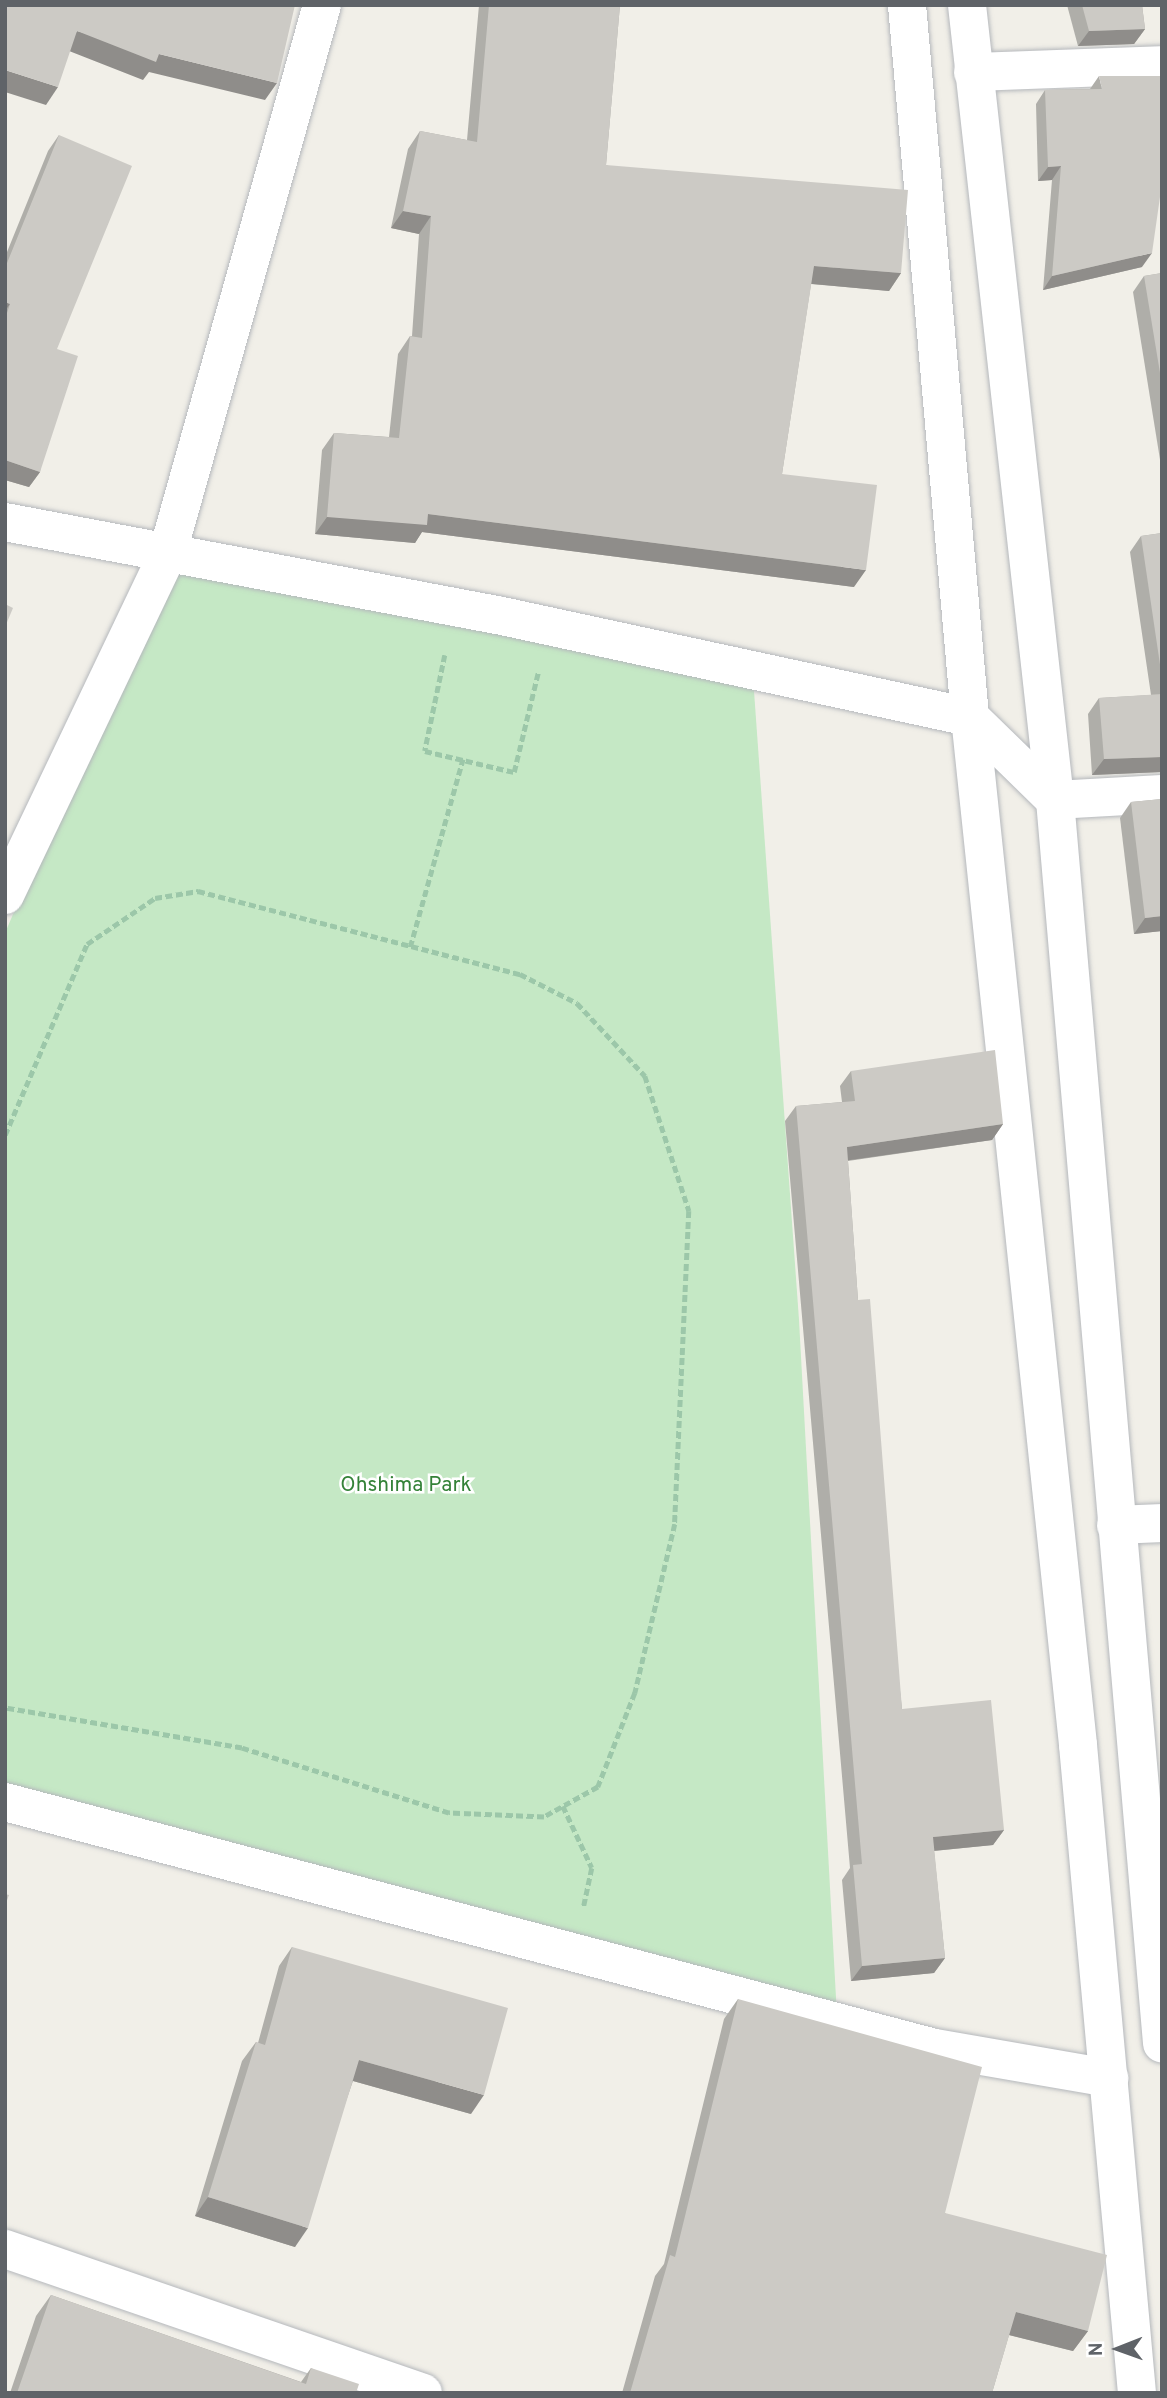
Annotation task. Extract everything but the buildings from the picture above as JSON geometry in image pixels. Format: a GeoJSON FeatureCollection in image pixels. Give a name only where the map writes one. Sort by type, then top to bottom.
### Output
{"type":"FeatureCollection","features":[{"type":"Feature","properties":{"kind":"street"},"geometry":{"type":"LineString","coordinates":[[5,895],[167,555],[323,5]]}},
{"type":"Feature","properties":{"kind":"street"},"geometry":{"type":"LineString","coordinates":[[907,5],[970,717],[1109,2078],[1137,2393]]}},
{"type":"Feature","properties":{"kind":"street"},"geometry":{"type":"LineString","coordinates":[[967,5],[1055,800],[1162,2043]]}},
{"type":"Feature","properties":{"kind":"street"},"geometry":{"type":"LineString","coordinates":[[973,72],[1162,65]]}},
{"type":"Feature","properties":{"kind":"street"},"geometry":{"type":"LineString","coordinates":[[5,522],[167,555],[502,616],[970,717],[1055,800],[1162,794]]}},
{"type":"Feature","properties":{"kind":"street"},"geometry":{"type":"LineString","coordinates":[[1116,1525],[1162,1523]]}},
{"type":"Feature","properties":{"kind":"street"},"geometry":{"type":"LineString","coordinates":[[5,1802],[935,2048],[1109,2078]]}},
{"type":"Feature","properties":{"kind":"street"},"geometry":{"type":"LineString","coordinates":[[5,2249],[423,2393]]}},
{"type":"Feature","properties":{"kind":"path"},"geometry":{"type":"LineString","coordinates":[[458,653],[446,651],[425,751],[514,772],[539,670],[527,668]]}},
{"type":"Feature","properties":{"kind":"path"},"geometry":{"type":"LineString","coordinates":[[410,947],[463,759]]}},
{"type":"Feature","properties":{"kind":"path"},"geometry":{"type":"LineString","coordinates":[[5,1135],[87,944],[155,898],[198,891],[520,974],[577,1003],[645,1076],[689,1211],[675,1524],[635,1693],[598,1787],[544,1818],[449,1813],[242,1748],[5,1708]]}},
{"type":"Feature","properties":{"kind":"path"},"geometry":{"type":"LineString","coordinates":[[563,1806],[592,1868],[575,1954]]}},
{"type":"Feature","properties":{"kind":"green space","name":"Ohshima Park"},"geometry":{"type":"Polygon","coordinates":[[[167,555],[752,663],[799,1320],[837,2016],[5,1794],[5,933],[167,555]]]}}]}
